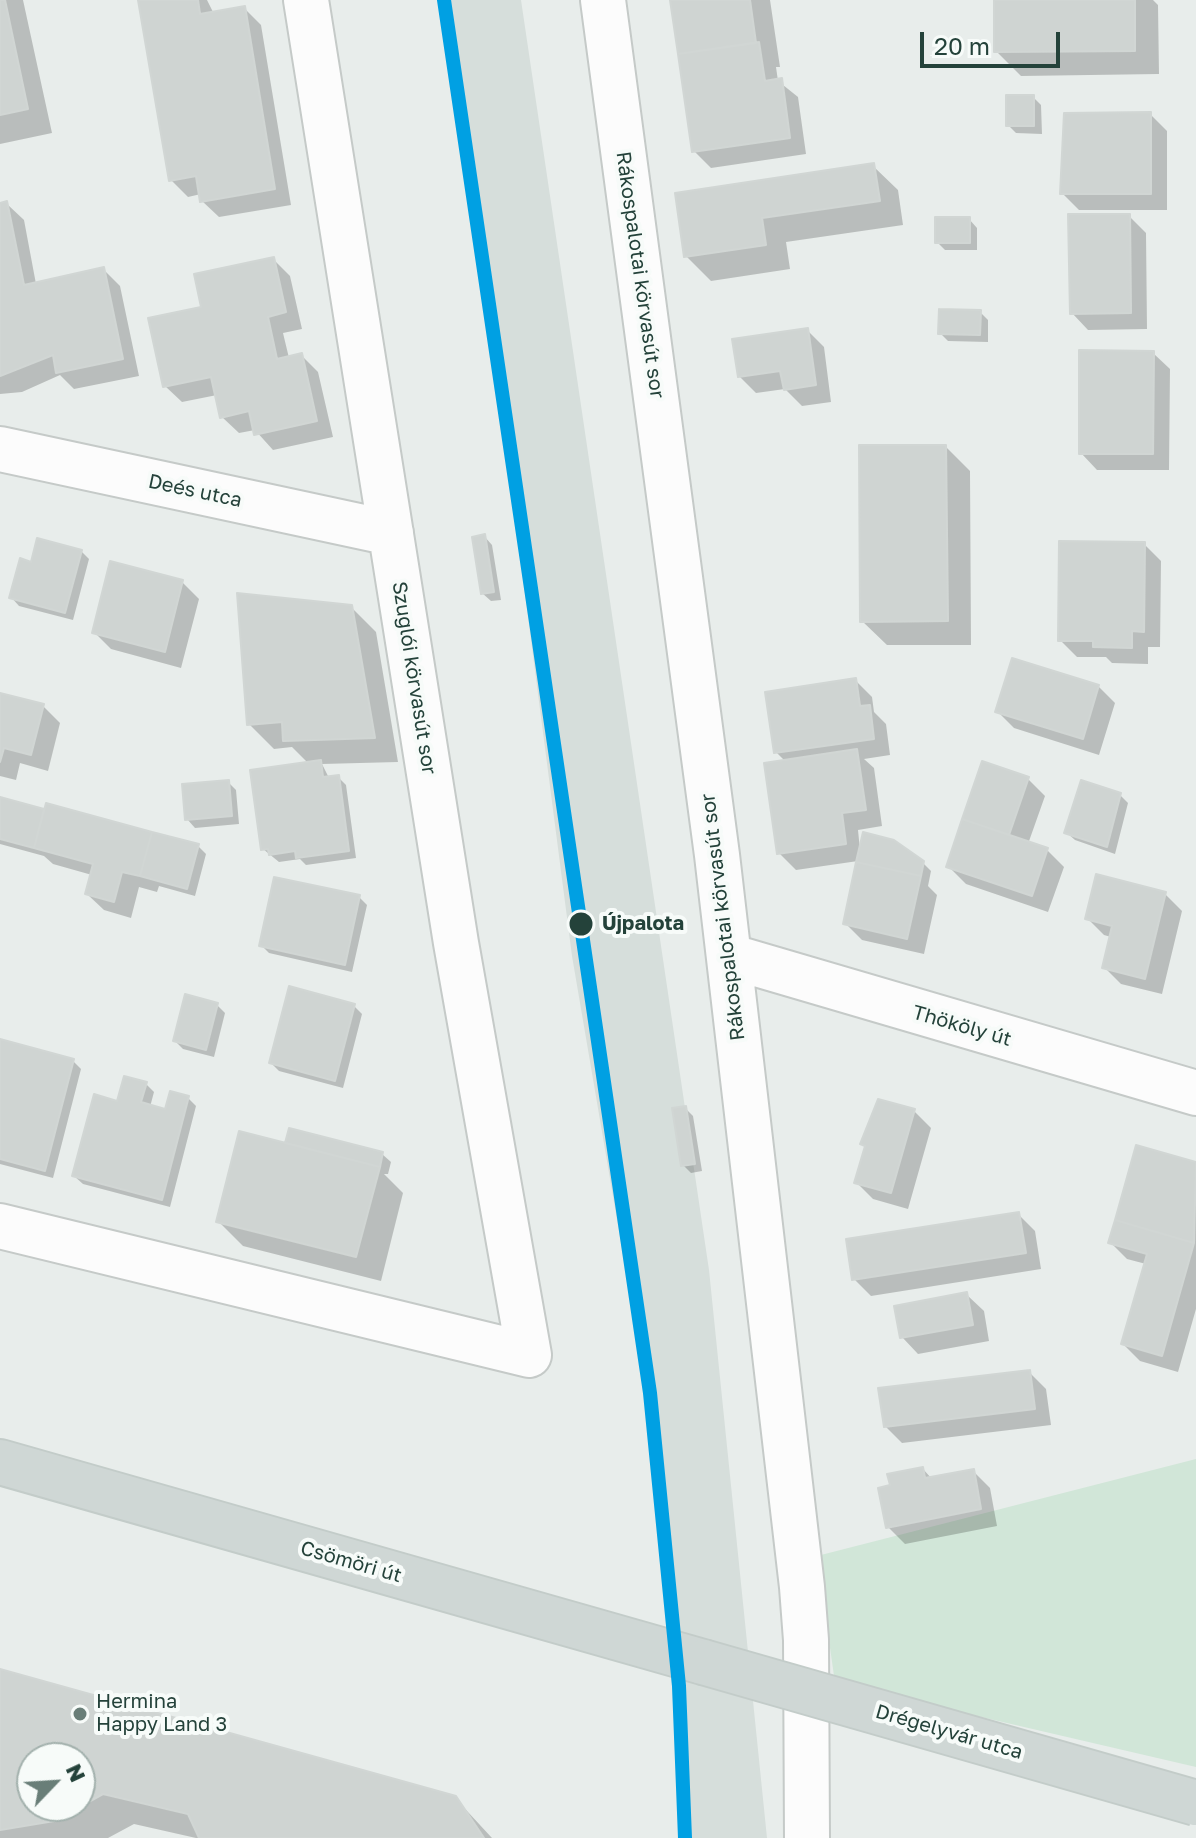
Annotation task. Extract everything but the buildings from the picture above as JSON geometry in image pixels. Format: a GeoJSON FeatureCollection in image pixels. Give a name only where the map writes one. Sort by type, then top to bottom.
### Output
{"type":"FeatureCollection","features":[{"type":"Feature","properties":{"kind":"main road","name":"Csömöri út"},"geometry":{"type":"LineString","coordinates":[[0,1462],[703,1662]]}},
{"type":"Feature","properties":{"kind":"main road","name":"Drégelyvár utca"},"geometry":{"type":"LineString","coordinates":[[703,1662],[1196,1803]]}},
{"type":"Feature","properties":{"kind":"street","name":"Szuglói körvasút sor"},"geometry":{"type":"LineString","coordinates":[[0,1226],[529,1355],[456,943],[306,0]]}},
{"type":"Feature","properties":{"kind":"street","name":"Rákospalotai körvasút sor"},"geometry":{"type":"LineString","coordinates":[[603,0],[729,956],[802,1587],[806,1640],[807,1838]]}},
{"type":"Feature","properties":{"kind":"street","name":"Deés utca"},"geometry":{"type":"LineString","coordinates":[[0,449],[391,533]]}},
{"type":"Feature","properties":{"kind":"street","name":"Thököly út"},"geometry":{"type":"LineString","coordinates":[[729,956],[1196,1093]]}},
{"type":"Feature","properties":{"kind":"shaded area"},"geometry":{"type":"Polygon","coordinates":[[[448,0],[521,0],[709,1270],[767,1838],[681,1838],[659,1466],[572,956],[448,0]]]}},
{"type":"Feature","properties":{"kind":"green space"},"geometry":{"type":"Polygon","coordinates":[[[1196,1459],[1196,1767],[835,1683],[817,1556],[1196,1459]]]}},
{"type":"Feature","properties":{"kind":"transit line"},"geometry":{"type":"LineString","coordinates":[[444,0],[650,1393],[679,1686],[685,1838]]}},
{"type":"Feature","properties":{"kind":"place","name":"Újpalota"},"geometry":{"type":"Point","coordinates":[581,924]}},
{"type":"Feature","properties":{"kind":"place","name":"Hermina Happy Land 3"},"geometry":{"type":"Point","coordinates":[80,1714]}}]}
